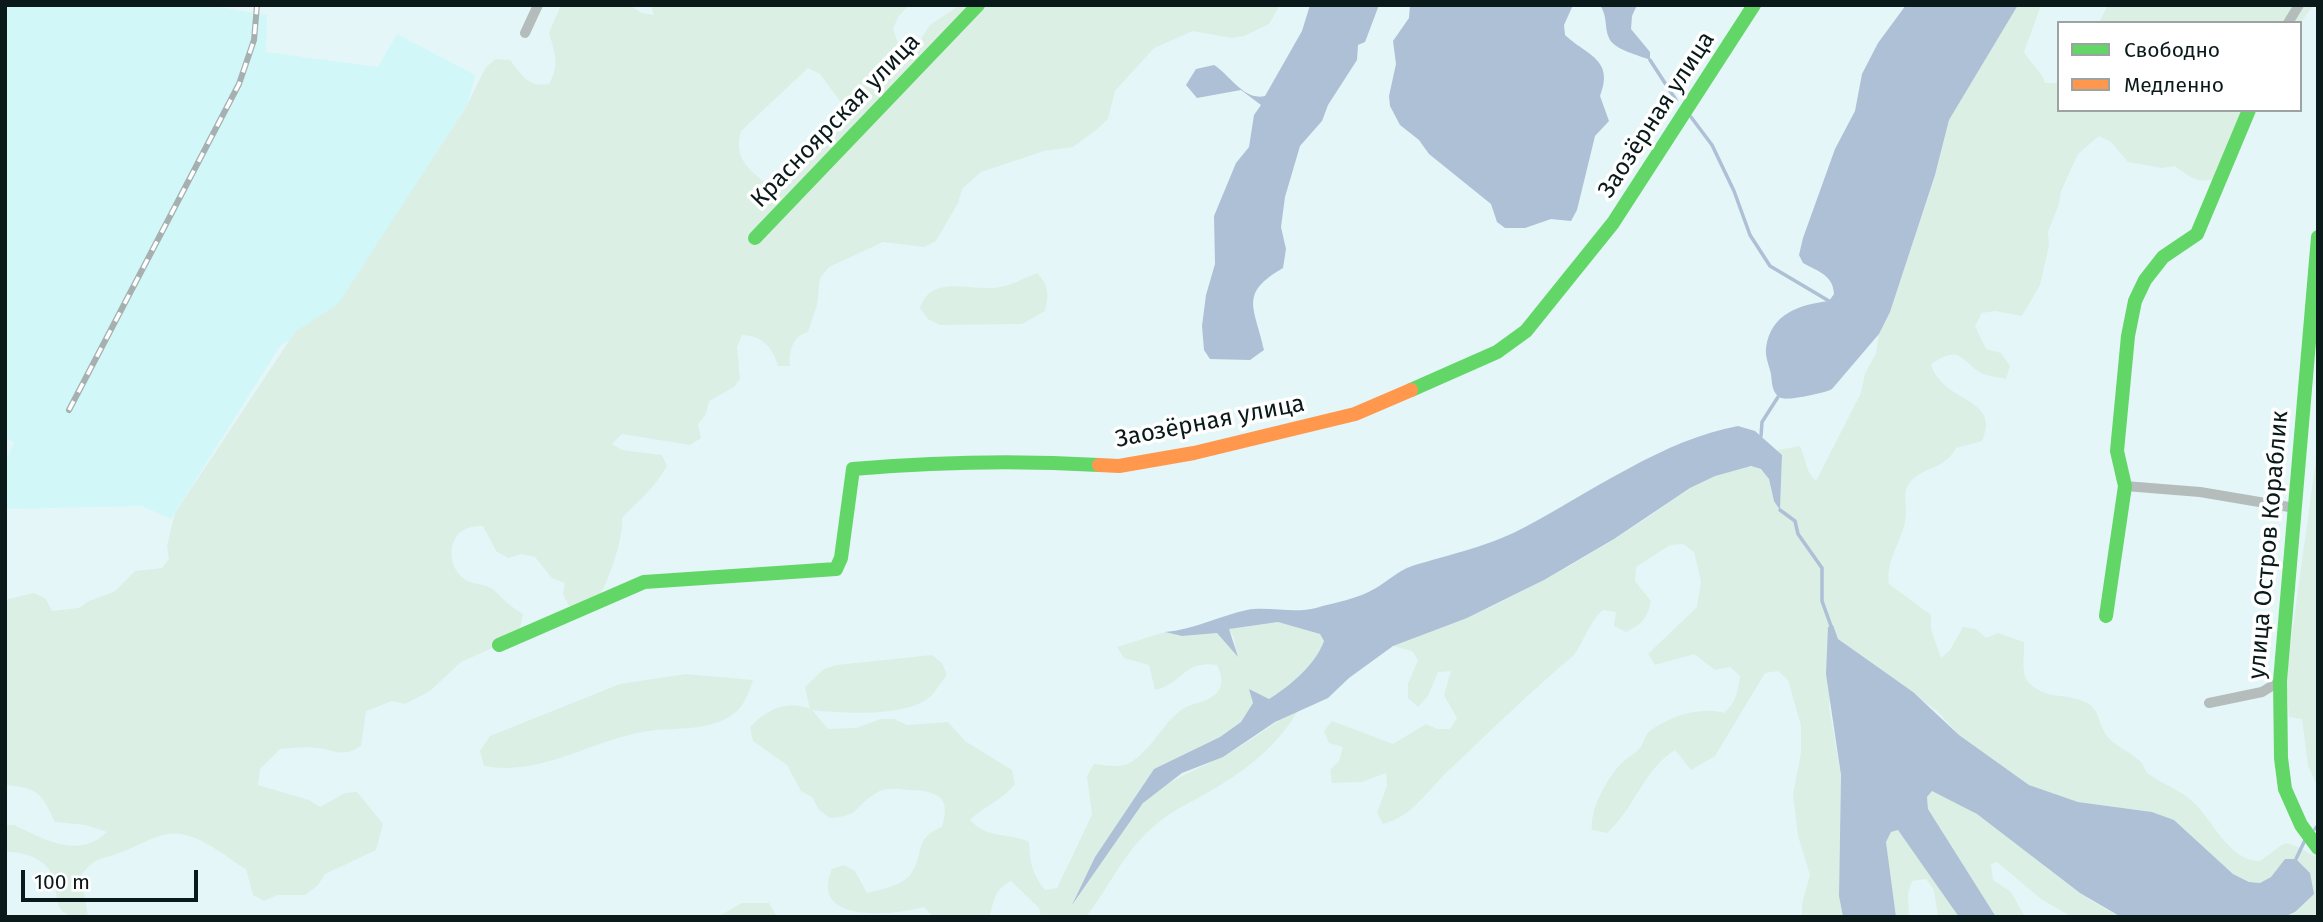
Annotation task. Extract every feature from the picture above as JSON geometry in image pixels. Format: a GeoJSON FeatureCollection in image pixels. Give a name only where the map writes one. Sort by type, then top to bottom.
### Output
{"type":"FeatureCollection","features":[{"type":"Feature","properties":{"kind":"street"},"geometry":{"type":"LineString","coordinates":[[524,33],[538,5]]}},
{"type":"Feature","properties":{"kind":"street","name":"Красноярская улица"},"geometry":{"type":"LineString","coordinates":[[755,237],[978,5]]}},
{"type":"Feature","properties":{"kind":"street","name":"Заозёрная улица"},"geometry":{"type":"LineString","coordinates":[[499,645],[644,582],[836,569],[841,558],[853,469],[971,462],[1119,466],[1195,453],[1355,414],[1497,352],[1526,331],[1613,223],[1754,5]]}},
{"type":"Feature","properties":{"kind":"street"},"geometry":{"type":"LineString","coordinates":[[2289,21],[2300,5]]}},
{"type":"Feature","properties":{"kind":"street"},"geometry":{"type":"LineString","coordinates":[[2106,617],[2125,486],[2117,451],[2128,336],[2136,301],[2145,279],[2163,257],[2197,234],[2248,112]]}},
{"type":"Feature","properties":{"kind":"street","name":"улица Остров Кораблик"},"geometry":{"type":"LineString","coordinates":[[2318,237],[2280,681],[2281,758],[2285,789],[2301,825],[2318,848]]}},
{"type":"Feature","properties":{"kind":"street"},"geometry":{"type":"LineString","coordinates":[[2125,486],[2200,492],[2295,508]]}},
{"type":"Feature","properties":{"kind":"street"},"geometry":{"type":"LineString","coordinates":[[2209,704],[2262,692],[2280,681]]}},
{"type":"Feature","properties":{"kind":"shaded area"},"geometry":{"type":"Polygon","coordinates":[[[5,5],[205,5],[267,15],[266,52],[378,67],[397,34],[475,75],[468,103],[370,259],[333,313],[280,346],[171,519],[142,506],[5,509],[5,463],[14,442],[5,437],[5,5]]]}},
{"type":"Feature","properties":{"kind":"shaded area"},"geometry":{"type":"Polygon","coordinates":[[[1310,5],[1379,5],[1365,42],[1358,45],[1357,60],[1328,105],[1322,121],[1300,146],[1285,197],[1281,227],[1286,249],[1283,268],[1260,286],[1253,303],[1264,350],[1250,360],[1210,359],[1204,350],[1202,326],[1206,295],[1215,264],[1214,216],[1236,163],[1249,147],[1254,115],[1261,105],[1241,90],[1197,98],[1186,85],[1196,69],[1214,65],[1250,95],[1265,96],[1302,31],[1310,5]]]}},
{"type":"Feature","properties":{"kind":"shaded area"},"geometry":{"type":"Polygon","coordinates":[[[1410,5],[1573,5],[1564,25],[1565,35],[1601,66],[1604,84],[1600,96],[1609,121],[1595,136],[1577,210],[1571,221],[1551,219],[1525,228],[1505,228],[1497,222],[1491,204],[1429,154],[1419,140],[1400,125],[1390,106],[1389,96],[1396,64],[1393,41],[1409,18],[1410,5]]]}},
{"type":"Feature","properties":{"kind":"shaded area"},"geometry":{"type":"Polygon","coordinates":[[[1600,5],[1637,5],[1632,16],[1631,29],[1650,52],[1650,60],[1621,49],[1612,42],[1600,5]]]}},
{"type":"Feature","properties":{"kind":"shaded area"},"geometry":{"type":"Polygon","coordinates":[[[1906,5],[2018,5],[1949,120],[1935,175],[1890,312],[1879,334],[1832,389],[1806,396],[1781,398],[1773,388],[1767,358],[1769,336],[1774,326],[1788,313],[1807,305],[1829,301],[1834,294],[1828,278],[1803,263],[1799,255],[1803,238],[1835,149],[1855,111],[1862,74],[1878,43],[1906,5]]]}},
{"type":"Feature","properties":{"kind":"shaded area"},"geometry":{"type":"Polygon","coordinates":[[[1738,426],[1755,431],[1782,455],[1780,510],[1774,501],[1769,479],[1761,469],[1751,466],[1715,476],[1690,488],[1614,539],[1544,580],[1467,618],[1393,646],[1349,678],[1328,698],[1275,722],[1223,757],[1182,773],[1143,803],[1072,905],[1095,857],[1154,769],[1220,737],[1241,722],[1253,703],[1249,689],[1269,699],[1301,674],[1315,658],[1324,641],[1320,634],[1278,622],[1229,629],[1238,657],[1217,633],[1182,636],[1165,632],[1186,629],[1247,610],[1308,610],[1362,595],[1412,566],[1471,549],[1513,533],[1656,454],[1683,442],[1738,426]]]}},
{"type":"Feature","properties":{"kind":"shaded area"},"geometry":{"type":"Polygon","coordinates":[[[1833,625],[1838,639],[1913,692],[1959,735],[2029,785],[2078,802],[2152,812],[2174,820],[2233,874],[2249,882],[2260,883],[2271,877],[2285,859],[2296,859],[2310,873],[2314,894],[2295,912],[2284,917],[2121,917],[2080,893],[1977,814],[1932,791],[1927,797],[1928,809],[1996,917],[1959,917],[1898,830],[1891,832],[1886,842],[1896,917],[1843,917],[1839,896],[1841,775],[1826,674],[1828,627],[1833,625]]]}},
{"type":"Feature","properties":{"kind":"green space"},"geometry":{"type":"Polygon","coordinates":[[[561,5],[629,5],[642,13],[654,15],[651,5],[909,5],[898,17],[893,29],[898,43],[910,47],[917,45],[930,25],[960,5],[1280,5],[1269,24],[1244,36],[1232,38],[1193,31],[1154,48],[1115,91],[1108,119],[1096,130],[1073,147],[1044,151],[981,172],[962,189],[958,203],[936,241],[924,247],[883,242],[829,267],[820,278],[817,305],[808,332],[798,337],[793,345],[790,366],[778,366],[765,343],[755,337],[742,335],[737,347],[740,379],[734,387],[709,401],[706,414],[698,424],[701,438],[690,445],[622,434],[612,444],[622,450],[662,455],[667,466],[651,488],[622,518],[619,546],[612,568],[604,587],[594,600],[569,606],[563,594],[565,583],[552,578],[535,557],[521,554],[508,558],[496,551],[483,526],[470,527],[460,532],[452,550],[455,568],[463,578],[494,590],[523,614],[520,628],[499,645],[461,662],[430,691],[405,704],[392,701],[366,711],[361,746],[354,750],[342,753],[312,748],[280,749],[260,769],[258,785],[309,800],[320,807],[345,793],[357,792],[383,824],[376,850],[325,874],[318,885],[305,895],[277,895],[264,901],[253,895],[246,869],[219,851],[199,839],[178,834],[162,835],[92,864],[81,875],[88,917],[67,914],[59,906],[52,875],[44,864],[25,854],[5,852],[5,825],[14,825],[49,841],[73,846],[84,845],[107,832],[86,825],[55,822],[37,793],[5,785],[5,600],[34,593],[46,599],[52,611],[79,608],[89,601],[114,592],[135,571],[162,568],[169,559],[167,546],[175,513],[295,332],[338,304],[466,107],[486,67],[496,59],[510,60],[531,82],[549,84],[555,65],[555,53],[549,33],[561,5]],[[808,68],[741,131],[739,148],[744,162],[767,184],[788,171],[812,149],[839,114],[842,104],[820,74],[808,68]]]}},
{"type":"Feature","properties":{"kind":"green space"},"geometry":{"type":"Polygon","coordinates":[[[2018,5],[2041,5],[2024,52],[2045,83],[2057,83],[2057,112],[2242,112],[2222,174],[2209,180],[2192,178],[2175,166],[2162,168],[2128,162],[2111,142],[2099,136],[2078,154],[2061,191],[2048,232],[2049,245],[2040,285],[2022,316],[1995,311],[1982,313],[1975,326],[1986,349],[2001,353],[2010,366],[2006,379],[1979,372],[1953,354],[1931,364],[1946,387],[1978,407],[1986,426],[1982,441],[1956,448],[1942,463],[1909,483],[1906,492],[1905,524],[1888,575],[1889,584],[1931,615],[1931,629],[1941,658],[1950,650],[1963,627],[1976,629],[1986,638],[1998,633],[2024,642],[2024,669],[2029,683],[2043,692],[2089,704],[2111,740],[2141,762],[2148,774],[2191,800],[2239,854],[2260,861],[2285,844],[2314,856],[2318,852],[2318,917],[2284,917],[2296,912],[2285,859],[2271,877],[2260,883],[2249,882],[2233,874],[2174,820],[2152,812],[2078,802],[2029,785],[1959,735],[1937,711],[1837,639],[1829,706],[1841,775],[1839,896],[1843,917],[1802,917],[1802,904],[1810,875],[1798,836],[1793,795],[1801,753],[1801,726],[1788,680],[1778,671],[1765,673],[1715,756],[1691,770],[1675,750],[1655,768],[1617,823],[1607,833],[1592,830],[1593,813],[1604,788],[1621,764],[1640,748],[1649,732],[1668,720],[1686,714],[1706,711],[1724,713],[1734,701],[1737,692],[1740,676],[1730,667],[1715,670],[1694,654],[1655,665],[1648,654],[1697,607],[1701,581],[1694,552],[1683,544],[1670,545],[1636,567],[1635,581],[1651,601],[1640,624],[1626,632],[1614,626],[1616,612],[1603,610],[1573,656],[1540,684],[1402,816],[1383,824],[1377,813],[1387,786],[1386,773],[1362,782],[1332,783],[1330,770],[1339,761],[1343,747],[1329,743],[1324,731],[1332,721],[1393,744],[1426,724],[1437,729],[1450,729],[1457,718],[1444,695],[1451,671],[1438,672],[1428,696],[1418,707],[1408,698],[1408,684],[1418,660],[1412,651],[1393,646],[1493,606],[1528,588],[1629,530],[1685,492],[1733,468],[1754,467],[1765,473],[1780,509],[1782,456],[1777,450],[1800,446],[1808,469],[1816,481],[1861,393],[1865,374],[1876,353],[1879,334],[1890,312],[1935,175],[1949,120],[2018,5]]]}},
{"type":"Feature","properties":{"kind":"green space"},"geometry":{"type":"Polygon","coordinates":[[[2108,5],[2314,5],[2302,21],[2100,21],[2108,5]]]}},
{"type":"Feature","properties":{"kind":"green space"},"geometry":{"type":"Polygon","coordinates":[[[1037,273],[1047,291],[1045,311],[1022,324],[940,325],[928,319],[920,308],[926,297],[943,287],[1000,287],[1037,273]]]}},
{"type":"Feature","properties":{"kind":"green space"},"geometry":{"type":"Polygon","coordinates":[[[2318,445],[2318,787],[2308,766],[2302,719],[2289,717],[2286,677],[2318,445]]]}},
{"type":"Feature","properties":{"kind":"green space"},"geometry":{"type":"Polygon","coordinates":[[[1278,622],[1320,634],[1324,641],[1315,658],[1294,681],[1269,699],[1250,691],[1253,703],[1241,722],[1220,737],[1154,769],[1095,857],[1077,898],[1143,803],[1153,794],[1233,751],[1298,710],[1291,721],[1275,742],[1245,769],[1170,814],[1143,836],[1086,917],[1041,917],[1039,908],[1011,881],[998,892],[989,917],[933,917],[924,907],[891,913],[873,913],[856,912],[841,907],[831,899],[828,886],[832,869],[844,865],[855,871],[867,893],[904,881],[916,865],[923,841],[942,827],[945,816],[943,801],[927,792],[887,789],[869,798],[853,813],[830,818],[819,810],[812,797],[801,791],[787,765],[753,741],[750,727],[777,708],[793,705],[810,709],[805,687],[824,669],[837,665],[932,655],[942,663],[947,675],[930,697],[919,704],[872,712],[812,710],[828,729],[856,728],[881,719],[894,719],[907,725],[948,722],[965,741],[1012,770],[1015,784],[970,820],[991,833],[1029,842],[1031,862],[1037,879],[1045,890],[1057,888],[1092,815],[1087,776],[1094,764],[1118,766],[1131,762],[1180,711],[1215,695],[1221,685],[1217,665],[1206,664],[1190,669],[1172,683],[1155,690],[1149,665],[1124,658],[1117,647],[1165,632],[1182,636],[1217,633],[1236,654],[1234,637],[1228,629],[1278,622]]]}},
{"type":"Feature","properties":{"kind":"green space"},"geometry":{"type":"Polygon","coordinates":[[[686,674],[753,680],[741,707],[717,723],[638,733],[524,767],[484,766],[480,751],[490,736],[620,684],[686,674]]]}},
{"type":"Feature","properties":{"kind":"green space"},"geometry":{"type":"Polygon","coordinates":[[[1932,791],[1982,818],[2072,887],[2121,917],[2072,917],[2041,899],[1997,862],[1991,864],[1993,880],[2011,892],[2025,917],[1996,917],[1928,809],[1927,797],[1932,791]]]}},
{"type":"Feature","properties":{"kind":"green space"},"geometry":{"type":"Polygon","coordinates":[[[1898,830],[1959,917],[1938,917],[1934,890],[1926,879],[1912,881],[1908,894],[1909,917],[1896,917],[1886,842],[1891,832],[1898,830]]]}},
{"type":"Feature","properties":{"kind":"green space"},"geometry":{"type":"Polygon","coordinates":[[[742,903],[769,903],[777,917],[717,917],[742,903]]]}},
{"type":"Feature","properties":{"kind":"waterway"},"geometry":{"type":"LineString","coordinates":[[1650,60],[1676,100]]}},
{"type":"Feature","properties":{"kind":"waterway"},"geometry":{"type":"LineString","coordinates":[[1691,117],[1712,145],[1734,191],[1750,235],[1770,266],[1829,301]]}},
{"type":"Feature","properties":{"kind":"waterway"},"geometry":{"type":"LineString","coordinates":[[1761,436],[1762,422],[1778,397]]}},
{"type":"Feature","properties":{"kind":"waterway"},"geometry":{"type":"LineString","coordinates":[[1780,510],[1795,521],[1798,534],[1822,568],[1822,601],[1831,626]]}},
{"type":"Feature","properties":{"kind":"waterway"},"geometry":{"type":"LineString","coordinates":[[2315,829],[2318,825]]}},
{"type":"Feature","properties":{"kind":"waterway"},"geometry":{"type":"LineString","coordinates":[[2296,859],[2305,840]]}},
{"type":"Feature","properties":{"kind":"railway"},"geometry":{"type":"LineString","coordinates":[[69,410],[239,84],[254,40],[257,5]]}},
{"type":"Feature","properties":{"kind":"traffic: fast"},"geometry":{"type":"LineString","coordinates":[[755,238],[978,5]]}},
{"type":"Feature","properties":{"kind":"traffic: fast"},"geometry":{"type":"LineString","coordinates":[[1411,390],[1497,352],[1526,331],[1613,223],[1754,5]]}},
{"type":"Feature","properties":{"kind":"traffic: fast"},"geometry":{"type":"LineString","coordinates":[[2106,616],[2125,486],[2117,451],[2128,336],[2135,301],[2145,280],[2163,257],[2197,234],[2248,112]]}},
{"type":"Feature","properties":{"kind":"traffic: fast"},"geometry":{"type":"LineString","coordinates":[[2318,237],[2280,681],[2281,758],[2285,789],[2301,825],[2318,848]]}},
{"type":"Feature","properties":{"kind":"traffic: fast"},"geometry":{"type":"LineString","coordinates":[[499,645],[644,582],[836,569],[841,558],[853,469],[976,462],[1099,465]]}},
{"type":"Feature","properties":{"kind":"traffic: slow"},"geometry":{"type":"LineString","coordinates":[[1099,465],[1119,466],[1194,453],[1355,414],[1411,390]]}}]}
